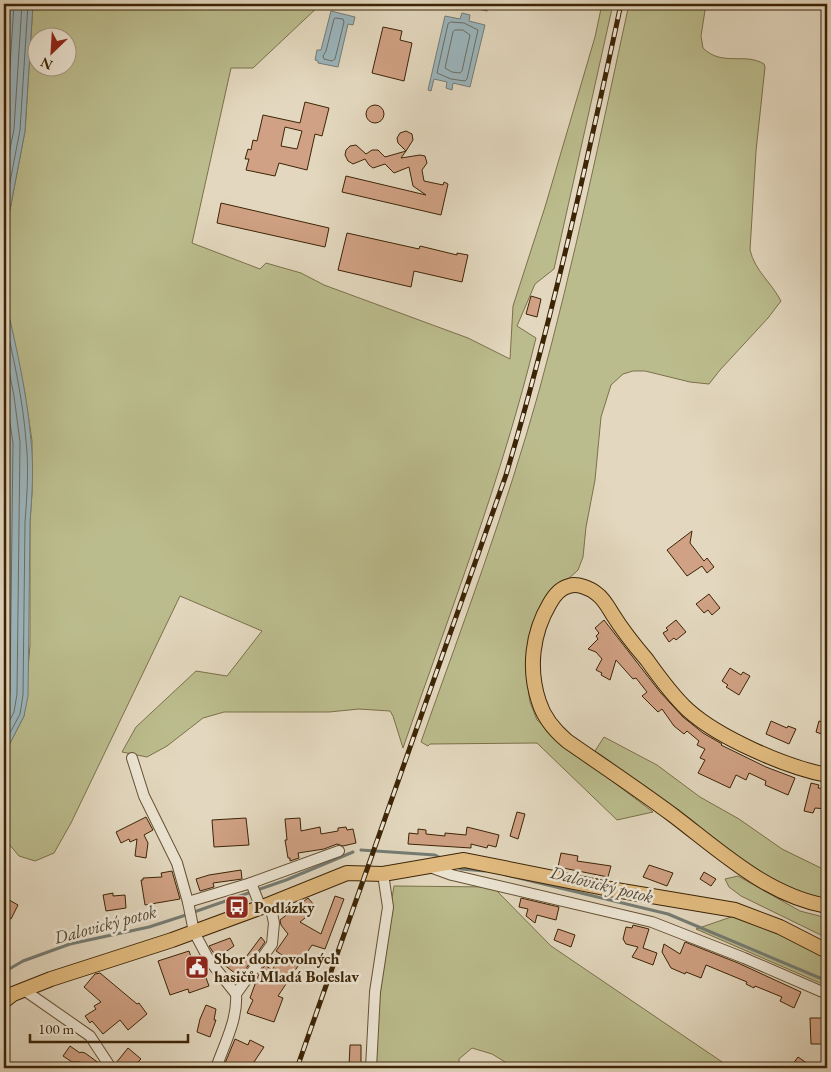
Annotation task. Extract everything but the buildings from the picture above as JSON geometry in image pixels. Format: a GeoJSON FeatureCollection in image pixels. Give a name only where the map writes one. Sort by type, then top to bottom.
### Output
{"type":"FeatureCollection","features":[{"type":"Feature","properties":{"kind":"main road"},"geometry":{"type":"LineString","coordinates":[[827,775],[792,766],[763,754],[700,720],[686,708],[648,662],[606,603],[597,594],[580,586],[569,586],[553,597],[536,632],[534,667],[535,688],[539,702],[548,721],[556,731],[567,741],[747,871],[796,898],[812,904],[827,906]]}},
{"type":"Feature","properties":{"kind":"main road"},"geometry":{"type":"LineString","coordinates":[[4,1001],[51,979],[194,932],[347,873],[383,874],[457,861],[473,861],[604,888],[735,910],[780,928],[827,951]]}},
{"type":"Feature","properties":{"kind":"street"},"geometry":{"type":"LineString","coordinates":[[132,758],[144,796],[177,863],[194,932],[209,960],[236,994],[235,1013],[216,1068]]}},
{"type":"Feature","properties":{"kind":"street"},"geometry":{"type":"LineString","coordinates":[[188,902],[251,883],[339,851]]}},
{"type":"Feature","properties":{"kind":"street"},"geometry":{"type":"LineString","coordinates":[[435,866],[452,875],[652,922],[827,994]]}},
{"type":"Feature","properties":{"kind":"street"},"geometry":{"type":"LineString","coordinates":[[371,1068],[375,992],[388,907],[383,874]]}},
{"type":"Feature","properties":{"kind":"street"},"geometry":{"type":"LineString","coordinates":[[236,994],[272,944],[274,923],[251,883]]}},
{"type":"Feature","properties":{"kind":"street"},"geometry":{"type":"LineString","coordinates":[[24,990],[90,1036],[111,1068]]}},
{"type":"Feature","properties":{"kind":"green space"},"geometry":{"type":"Polygon","coordinates":[[[33,4],[321,4],[253,68],[231,68],[192,243],[260,269],[266,263],[301,273],[324,285],[468,338],[510,359],[513,306],[545,207],[595,37],[602,4],[613,4],[554,269],[535,284],[517,326],[536,338],[522,390],[491,493],[403,748],[390,711],[359,709],[329,712],[224,712],[203,718],[167,746],[147,757],[122,752],[136,727],[196,671],[227,676],[262,631],[180,596],[71,823],[54,853],[35,861],[19,856],[4,839],[4,755],[24,716],[30,645],[32,441],[25,394],[4,293],[4,241],[25,131],[28,78],[78,78],[78,28],[31,28],[33,4]]]}},
{"type":"Feature","properties":{"kind":"green space"},"geometry":{"type":"Polygon","coordinates":[[[629,4],[706,4],[701,36],[703,48],[710,54],[718,57],[749,59],[764,64],[750,250],[759,270],[781,301],[709,384],[690,382],[645,371],[633,371],[623,374],[611,385],[601,417],[595,480],[586,527],[583,557],[578,570],[553,593],[526,671],[530,702],[537,720],[579,756],[653,812],[617,820],[537,743],[430,744],[428,746],[421,742],[498,524],[539,391],[575,246],[629,4]]]}},
{"type":"Feature","properties":{"kind":"green space"},"geometry":{"type":"Polygon","coordinates":[[[604,737],[657,765],[700,797],[739,819],[782,849],[827,871],[827,903],[806,898],[747,868],[593,754],[604,737]]]}},
{"type":"Feature","properties":{"kind":"green space"},"geometry":{"type":"Polygon","coordinates":[[[738,876],[800,911],[827,918],[827,938],[741,896],[729,887],[725,879],[738,876]]]}},
{"type":"Feature","properties":{"kind":"green space"},"geometry":{"type":"Polygon","coordinates":[[[394,886],[493,887],[551,946],[731,1068],[515,1068],[492,1054],[472,1048],[459,1059],[459,1068],[373,1068],[377,988],[394,886]]]}},
{"type":"Feature","properties":{"kind":"green space"},"geometry":{"type":"Polygon","coordinates":[[[734,916],[777,928],[827,956],[827,986],[696,929],[734,916]]]}},
{"type":"Feature","properties":{"kind":"water"},"geometry":{"type":"Polygon","coordinates":[[[4,4],[33,4],[31,28],[28,28],[28,78],[25,131],[4,241],[4,4]]]}},
{"type":"Feature","properties":{"kind":"water"},"geometry":{"type":"Polygon","coordinates":[[[454,4],[489,4],[487,11],[454,4]]]}},
{"type":"Feature","properties":{"kind":"water"},"geometry":{"type":"Polygon","coordinates":[[[331,11],[355,17],[353,25],[348,24],[338,67],[318,63],[315,60],[317,50],[321,50],[331,11]]]}},
{"type":"Feature","properties":{"kind":"water"},"geometry":{"type":"Polygon","coordinates":[[[462,13],[470,15],[469,21],[485,25],[470,87],[453,83],[452,90],[446,88],[447,82],[434,79],[431,91],[428,90],[445,16],[460,19],[462,13]]]}},
{"type":"Feature","properties":{"kind":"water"},"geometry":{"type":"Polygon","coordinates":[[[4,293],[27,404],[33,471],[30,522],[28,696],[24,716],[4,755],[4,293]]]}},
{"type":"Feature","properties":{"kind":"waterway","name":"Dalovický potok"},"geometry":{"type":"LineString","coordinates":[[361,850],[435,855],[443,859]]}},
{"type":"Feature","properties":{"kind":"waterway","name":"Dalovický potok"},"geometry":{"type":"LineString","coordinates":[[194,912],[286,880],[353,852]]}},
{"type":"Feature","properties":{"kind":"waterway","name":"Dalovický potok"},"geometry":{"type":"LineString","coordinates":[[457,867],[485,871]]}},
{"type":"Feature","properties":{"kind":"waterway","name":"Dalovický potok"},"geometry":{"type":"LineString","coordinates":[[506,875],[668,914],[827,981]]}},
{"type":"Feature","properties":{"kind":"waterway","name":"Dalovický potok"},"geometry":{"type":"LineString","coordinates":[[4,972],[23,961],[70,944],[149,927],[186,915]]}},
{"type":"Feature","properties":{"kind":"railway"},"geometry":{"type":"LineString","coordinates":[[297,1068],[506,475],[554,300],[621,4]]}},
{"type":"Feature","properties":{"kind":"place","name":"Podlázky"},"geometry":{"type":"Point","coordinates":[237,907]}},
{"type":"Feature","properties":{"kind":"place","name":"Sbor dobrovolných hasičů Mladá Boleslav"},"geometry":{"type":"Point","coordinates":[197,967]}}]}
